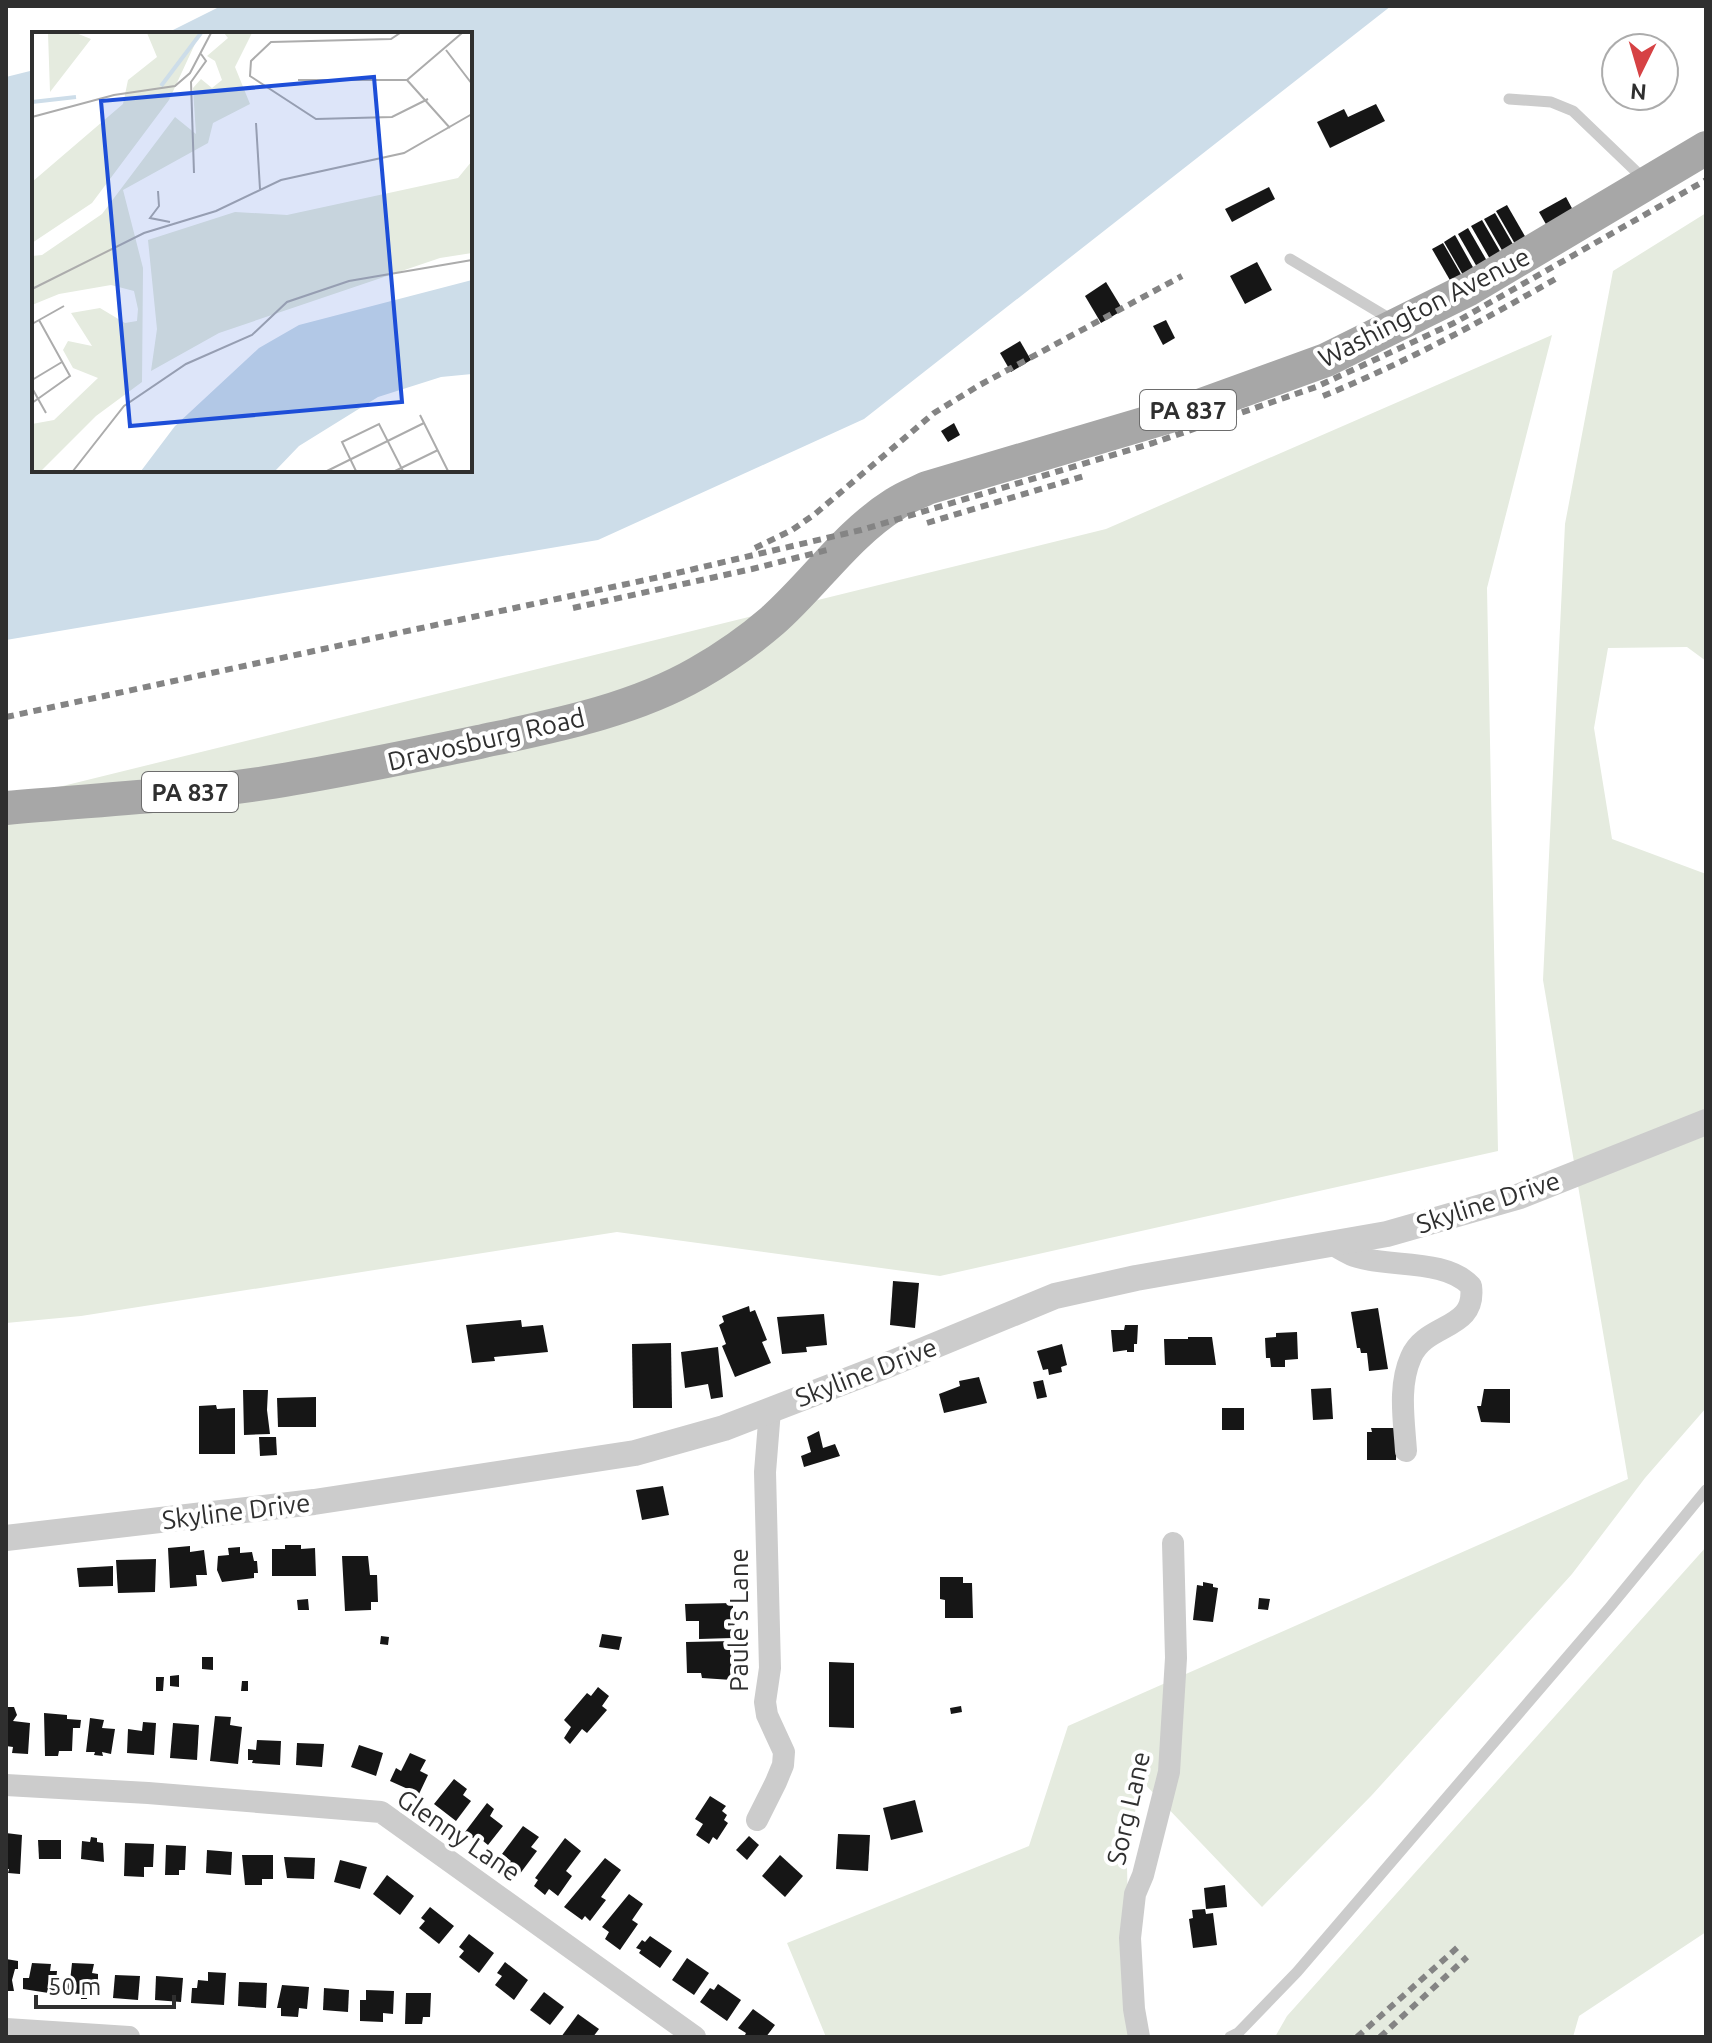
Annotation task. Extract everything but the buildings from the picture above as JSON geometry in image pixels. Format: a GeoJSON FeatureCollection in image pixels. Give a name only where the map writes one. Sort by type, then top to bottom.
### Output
{"type":"FeatureCollection","features":[{"type":"Feature","properties":{"kind":"main road","name":"Washington Avenue"},"geometry":{"type":"LineString","coordinates":[[896,503],[927,488],[1177,414],[1326,360],[1469,289],[1706,148]]}},
{"type":"Feature","properties":{"kind":"main road","name":"Dravosburg Road"},"geometry":{"type":"LineString","coordinates":[[6,808],[265,783],[372,765],[537,729],[627,704],[685,679],[735,649],[772,621],[861,530],[896,503]]}},
{"type":"Feature","properties":{"kind":"street","name":"Skyline Drive"},"geometry":{"type":"LineString","coordinates":[[6,1538],[314,1502],[635,1453],[724,1428],[1055,1296],[1136,1278],[1387,1234],[1520,1196],[1706,1122]]}},
{"type":"Feature","properties":{"kind":"street"},"geometry":{"type":"LineString","coordinates":[[1331,1244],[1355,1257],[1441,1270],[1463,1278],[1471,1286],[1471,1305],[1465,1316],[1422,1339],[1411,1357],[1403,1384],[1406,1451]]}},
{"type":"Feature","properties":{"kind":"street","name":"Paule's Lane"},"geometry":{"type":"LineString","coordinates":[[757,1820],[783,1765],[784,1752],[767,1715],[765,1702],[770,1668],[765,1472],[770,1410]]}},
{"type":"Feature","properties":{"kind":"street","name":"Sorg Lane"},"geometry":{"type":"LineString","coordinates":[[1139,2037],[1134,2009],[1130,1938],[1135,1894],[1143,1875],[1169,1772],[1176,1658],[1173,1543]]}},
{"type":"Feature","properties":{"kind":"street","name":"Glenny Lane"},"geometry":{"type":"LineString","coordinates":[[6,1785],[381,1812],[695,2037]]}},
{"type":"Feature","properties":{"kind":"street"},"geometry":{"type":"LineString","coordinates":[[6,2029],[129,2037]]}},
{"type":"Feature","properties":{"kind":"lane"},"geometry":{"type":"LineString","coordinates":[[1509,99],[1551,102],[1573,111],[1649,184]]}},
{"type":"Feature","properties":{"kind":"lane"},"geometry":{"type":"LineString","coordinates":[[1290,259],[1400,325]]}},
{"type":"Feature","properties":{"kind":"lane"},"geometry":{"type":"LineString","coordinates":[[1230,2037],[1238,2033],[1297,1972],[1610,1607],[1706,1490]]}},
{"type":"Feature","properties":{"kind":"shaded area"},"geometry":{"type":"Polygon","coordinates":[[[1706,213],[1706,661],[1687,647],[1608,648],[1594,728],[1612,839],[1706,874],[1706,1408],[1645,1478],[1572,1574],[1372,1795],[1262,1907],[1140,1779],[1127,1866],[1131,2037],[826,2037],[787,1943],[1029,1846],[1068,1726],[1628,1479],[1543,980],[1565,524],[1613,271],[1706,213]]]}},
{"type":"Feature","properties":{"kind":"shaded area"},"geometry":{"type":"Polygon","coordinates":[[[1552,335],[1487,588],[1498,1151],[940,1276],[617,1232],[81,1316],[6,1323],[6,800],[1106,529],[1552,335]]]}},
{"type":"Feature","properties":{"kind":"shaded area"},"geometry":{"type":"Polygon","coordinates":[[[1706,1547],[1706,1932],[1579,2016],[1573,2037],[1275,2037],[1287,2016],[1706,1547]]]}},
{"type":"Feature","properties":{"kind":"water"},"geometry":{"type":"Polygon","coordinates":[[[221,6],[1391,6],[864,419],[598,540],[6,640],[6,77],[32,70],[32,472],[472,472],[472,32],[169,32],[221,6]]]}},
{"type":"Feature","properties":{"kind":"railway"},"geometry":{"type":"LineString","coordinates":[[6,717],[664,576],[861,530],[1153,443],[1316,387],[1454,323],[1706,180]]}},
{"type":"Feature","properties":{"kind":"railway"},"geometry":{"type":"LineString","coordinates":[[755,548],[792,530],[815,514],[934,413],[1182,276]]}},
{"type":"Feature","properties":{"kind":"railway"},"geometry":{"type":"LineString","coordinates":[[1323,396],[1443,341],[1559,277]]}},
{"type":"Feature","properties":{"kind":"railway"},"geometry":{"type":"LineString","coordinates":[[927,523],[1084,476]]}},
{"type":"Feature","properties":{"kind":"railway"},"geometry":{"type":"LineString","coordinates":[[573,608],[827,550]]}},
{"type":"Feature","properties":{"kind":"railway"},"geometry":{"type":"LineString","coordinates":[[1357,2037],[1458,1947]]}},
{"type":"Feature","properties":{"kind":"railway"},"geometry":{"type":"LineString","coordinates":[[1380,2037],[1467,1957]]}}]}
